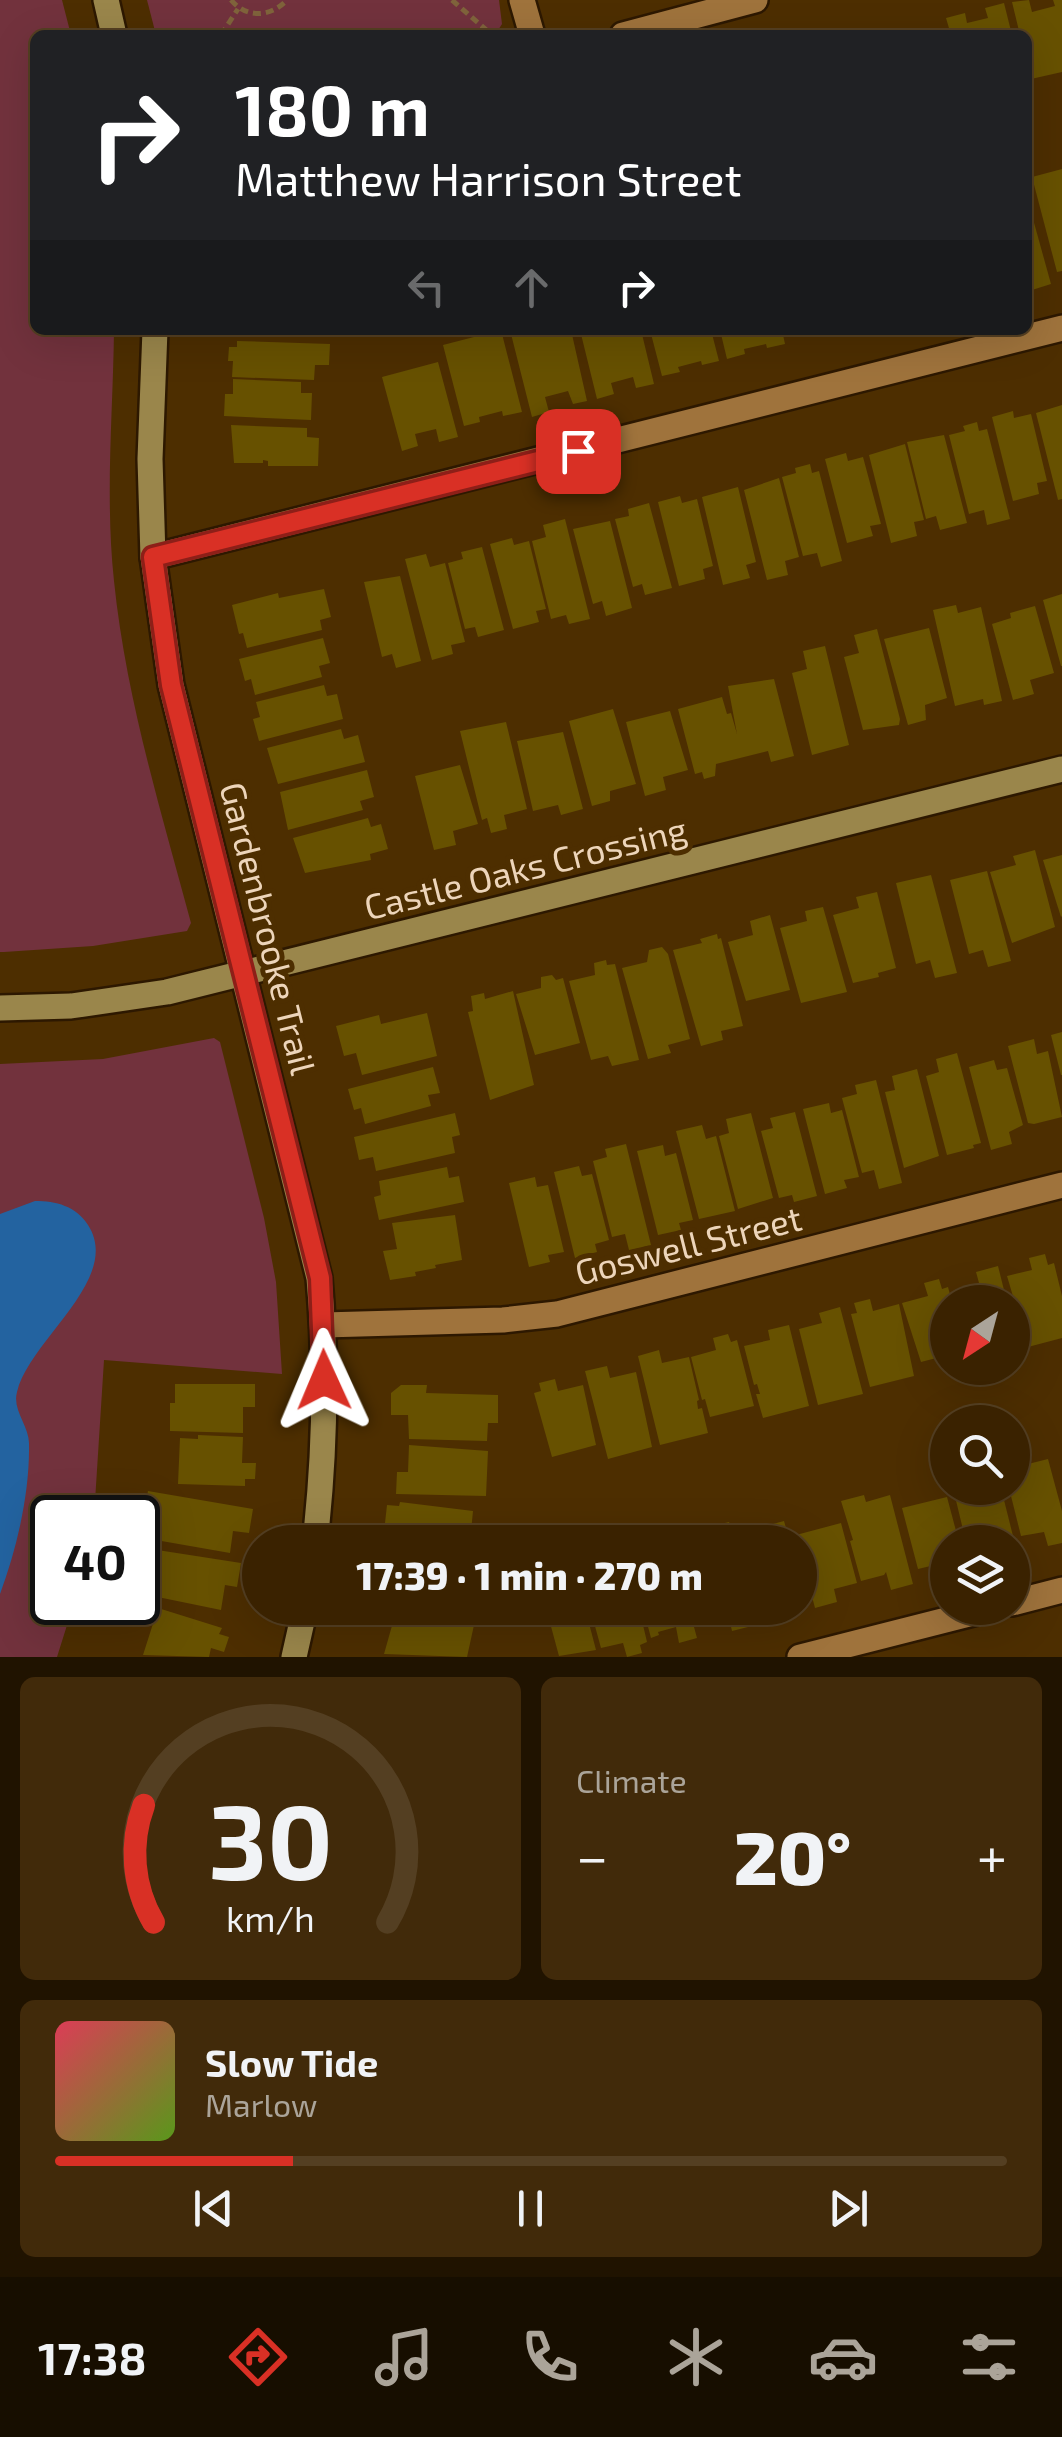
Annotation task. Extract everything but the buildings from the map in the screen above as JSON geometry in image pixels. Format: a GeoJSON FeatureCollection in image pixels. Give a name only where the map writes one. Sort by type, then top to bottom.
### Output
{"type":"FeatureCollection","features":[{"type":"Feature","properties":{"kind":"street"},"geometry":{"type":"LineString","coordinates":[[106,0],[113,30]]}},
{"type":"Feature","properties":{"kind":"street"},"geometry":{"type":"LineString","coordinates":[[522,0],[531,30]]}},
{"type":"Feature","properties":{"kind":"street"},"geometry":{"type":"LineString","coordinates":[[642,30],[756,0]]}},
{"type":"Feature","properties":{"kind":"street"},"geometry":{"type":"LineString","coordinates":[[153,557],[1062,328]]}},
{"type":"Feature","properties":{"kind":"street","name":"Gardenbrooke Trail"},"geometry":{"type":"LineString","coordinates":[[155,335],[150,459],[153,557],[171,685],[320,1278],[324,1462],[317,1525]]}},
{"type":"Feature","properties":{"kind":"street","name":"Castle Oaks Crossing"},"geometry":{"type":"LineString","coordinates":[[0,1008],[70,1006],[167,992],[1062,770]]}},
{"type":"Feature","properties":{"kind":"street","name":"Goswell Street"},"geometry":{"type":"LineString","coordinates":[[324,1325],[503,1320],[556,1314],[1062,1185]]}},
{"type":"Feature","properties":{"kind":"street"},"geometry":{"type":"LineString","coordinates":[[1030,1598],[1062,1590]]}},
{"type":"Feature","properties":{"kind":"street"},"geometry":{"type":"LineString","coordinates":[[800,1657],[930,1624]]}},
{"type":"Feature","properties":{"kind":"street"},"geometry":{"type":"LineString","coordinates":[[294,1657],[301,1625]]}},
{"type":"Feature","properties":{"kind":"path"},"geometry":{"type":"LineString","coordinates":[[231,0],[247,13],[269,13],[288,0]]}},
{"type":"Feature","properties":{"kind":"path"},"geometry":{"type":"LineString","coordinates":[[452,0],[486,30]]}},
{"type":"Feature","properties":{"kind":"path"},"geometry":{"type":"LineString","coordinates":[[224,30],[238,9]]}},
{"type":"Feature","properties":{"kind":"shaded area"},"geometry":{"type":"Polygon","coordinates":[[[0,0],[62,0],[70,30],[30,30],[30,335],[114,335],[110,518],[114,581],[127,668],[146,754],[191,923],[187,931],[93,946],[0,952],[0,0]]]}},
{"type":"Feature","properties":{"kind":"shaded area"},"geometry":{"type":"Polygon","coordinates":[[[147,0],[499,0],[502,24],[498,30],[155,30],[147,0]]]}},
{"type":"Feature","properties":{"kind":"shaded area"},"geometry":{"type":"Polygon","coordinates":[[[214,1038],[220,1042],[276,1282],[282,1374],[104,1360],[95,1495],[30,1495],[30,1625],[67,1625],[57,1657],[0,1657],[0,1064],[103,1059],[214,1038]]]}},
{"type":"Feature","properties":{"kind":"water"},"geometry":{"type":"Polygon","coordinates":[[[35,1201],[58,1204],[78,1213],[88,1225],[95,1246],[93,1267],[84,1288],[25,1372],[17,1392],[17,1405],[28,1437],[29,1462],[17,1539],[0,1594],[0,1214],[35,1201]]]}},
{"type":"Feature","properties":{"kind":"route"},"geometry":{"type":"LineString","coordinates":[[324,1380],[320,1278],[171,685],[153,557],[578,451]]}}]}
